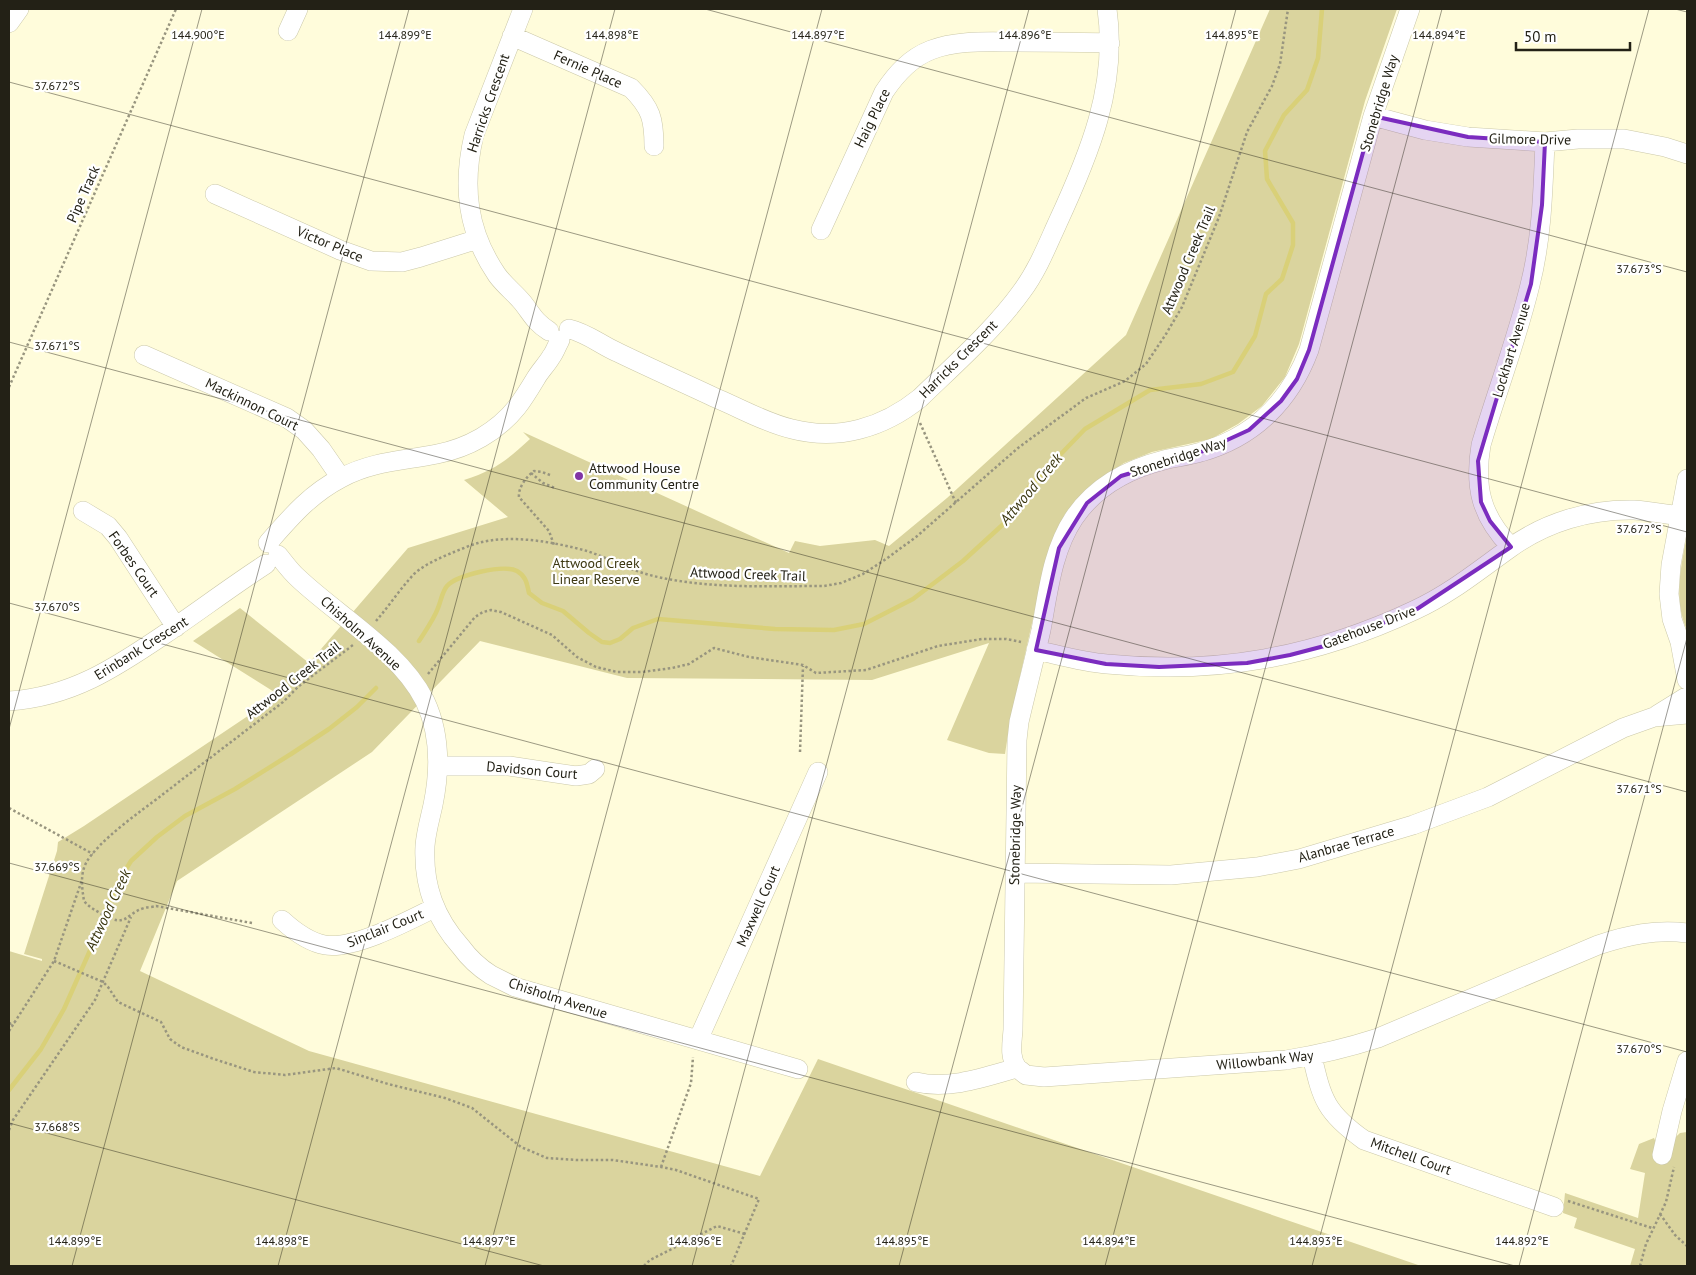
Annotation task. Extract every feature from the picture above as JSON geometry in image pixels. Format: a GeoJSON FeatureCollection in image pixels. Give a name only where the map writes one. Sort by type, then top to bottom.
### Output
{"type":"FeatureCollection","features":[{"type":"Feature","properties":{"kind":"street"},"geometry":{"type":"LineString","coordinates":[[9,23],[19,9]]}},
{"type":"Feature","properties":{"kind":"street"},"geometry":{"type":"LineString","coordinates":[[288,31],[298,9]]}},
{"type":"Feature","properties":{"kind":"street","name":"Harricks Crescent"},"geometry":{"type":"LineString","coordinates":[[523,9],[481,114],[469,157],[467,182],[470,210],[478,238],[498,276],[508,290],[523,304],[538,324],[558,332],[594,339],[607,348],[790,429],[811,433],[837,434],[862,429],[885,421],[905,410],[968,351],[1024,290],[1077,181],[1096,132],[1108,77],[1110,43],[1107,9]]}},
{"type":"Feature","properties":{"kind":"street","name":"Stonebridge Way"},"geometry":{"type":"LineString","coordinates":[[1017,1068],[1011,1052],[1013,1030],[1017,740],[1019,722],[1059,548],[1074,518],[1086,502],[1102,489],[1121,476],[1142,466],[1201,452],[1226,443],[1250,430],[1268,416],[1297,379],[1309,350],[1373,116],[1410,9]]}},
{"type":"Feature","properties":{"kind":"street","name":"Fernie Place"},"geometry":{"type":"LineString","coordinates":[[512,36],[631,88],[642,99],[654,124],[654,146]]}},
{"type":"Feature","properties":{"kind":"street","name":"Haig Place"},"geometry":{"type":"LineString","coordinates":[[821,230],[884,92],[894,77],[908,63],[929,50],[950,44],[1110,43]]}},
{"type":"Feature","properties":{"kind":"street","name":"Gilmore Drive"},"geometry":{"type":"LineString","coordinates":[[1373,116],[1425,130],[1468,137],[1546,142],[1578,139],[1624,139],[1665,147],[1687,154]]}},
{"type":"Feature","properties":{"kind":"street","name":"Lockhart Avenue"},"geometry":{"type":"LineString","coordinates":[[1510,548],[1490,521],[1482,502],[1478,482],[1478,462],[1481,444],[1531,284],[1538,245],[1546,142]]}},
{"type":"Feature","properties":{"kind":"street","name":"Victor Place"},"geometry":{"type":"LineString","coordinates":[[215,194],[340,250],[370,261],[402,262],[478,238]]}},
{"type":"Feature","properties":{"kind":"street","name":"Erinbank Crescent"},"geometry":{"type":"LineString","coordinates":[[9,701],[64,691],[92,680],[114,668],[209,605],[269,556],[293,515],[301,506],[341,478],[377,464],[436,454],[472,443],[504,422],[517,407],[552,356],[558,332]]}},
{"type":"Feature","properties":{"kind":"street","name":"Mackinnon Court"},"geometry":{"type":"LineString","coordinates":[[144,355],[287,418],[304,430],[321,449],[341,478]]}},
{"type":"Feature","properties":{"kind":"street"},"geometry":{"type":"LineString","coordinates":[[1687,479],[1671,565],[1669,594],[1672,619],[1684,646],[1687,697]]}},
{"type":"Feature","properties":{"kind":"street","name":"Gatehouse Drive"},"geometry":{"type":"LineString","coordinates":[[1037,647],[1106,664],[1159,667],[1206,667],[1247,663],[1290,655],[1332,644],[1417,609],[1485,568],[1510,548],[1536,532],[1556,523],[1582,515],[1635,510],[1679,516]]}},
{"type":"Feature","properties":{"kind":"street","name":"Forbes Court"},"geometry":{"type":"LineString","coordinates":[[83,511],[108,526],[118,538],[176,627]]}},
{"type":"Feature","properties":{"kind":"street","name":"Chisholm Avenue"},"geometry":{"type":"LineString","coordinates":[[269,556],[364,633],[400,666],[417,687],[432,721],[438,766],[425,846],[425,866],[434,908],[441,922],[470,958],[490,974],[515,986],[798,1069]]}},
{"type":"Feature","properties":{"kind":"street","name":"Alanbrae Terrace"},"geometry":{"type":"LineString","coordinates":[[1015,873],[1171,875],[1257,866],[1299,859],[1413,825],[1488,797],[1623,728],[1654,717],[1687,697]]}},
{"type":"Feature","properties":{"kind":"street","name":"Davidson Court"},"geometry":{"type":"LineString","coordinates":[[438,766],[509,766],[576,776],[589,774],[595,769]]}},
{"type":"Feature","properties":{"kind":"street","name":"Maxwell Court"},"geometry":{"type":"LineString","coordinates":[[698,1040],[818,772]]}},
{"type":"Feature","properties":{"kind":"street","name":"Sinclair Court"},"geometry":{"type":"LineString","coordinates":[[282,920],[295,932],[311,940],[324,945],[339,946],[386,930],[434,908]]}},
{"type":"Feature","properties":{"kind":"street","name":"Willowbank Way"},"geometry":{"type":"LineString","coordinates":[[1017,1068],[1026,1075],[1051,1077],[1286,1060],[1312,1056],[1378,1038],[1598,945],[1625,936],[1651,932],[1687,933]]}},
{"type":"Feature","properties":{"kind":"street","name":"Mitchell Court"},"geometry":{"type":"LineString","coordinates":[[1312,1056],[1318,1086],[1325,1103],[1342,1123],[1364,1140],[1561,1203]]}},
{"type":"Feature","properties":{"kind":"street"},"geometry":{"type":"LineString","coordinates":[[1668,1161],[1672,1111],[1687,1061]]}},
{"type":"Feature","properties":{"kind":"street"},"geometry":{"type":"LineString","coordinates":[[916,1082],[933,1085],[949,1084],[973,1080],[1017,1068]]}},
{"type":"Feature","properties":{"kind":"path","name":"Pipe Track"},"geometry":{"type":"LineString","coordinates":[[9,387],[176,9]]}},
{"type":"Feature","properties":{"kind":"path","name":"Attwood Creek Trail"},"geometry":{"type":"LineString","coordinates":[[9,1032],[54,961],[86,862],[93,854],[125,823],[283,702],[299,686],[351,647],[415,574],[438,558],[478,543],[521,539],[587,552],[656,577],[694,584],[824,586],[841,583],[871,569],[916,537],[1018,448],[1066,412],[1086,398],[1125,381],[1146,364],[1182,307],[1219,217],[1247,132],[1275,79],[1280,64],[1288,9]]}},
{"type":"Feature","properties":{"kind":"path"},"geometry":{"type":"LineString","coordinates":[[920,423],[956,503]]}},
{"type":"Feature","properties":{"kind":"path"},"geometry":{"type":"LineString","coordinates":[[550,475],[538,471],[530,473],[520,488],[519,497],[549,531],[554,544]]}},
{"type":"Feature","properties":{"kind":"path"},"geometry":{"type":"LineString","coordinates":[[530,473],[543,483],[555,488]]}},
{"type":"Feature","properties":{"kind":"path"},"geometry":{"type":"LineString","coordinates":[[427,675],[474,617],[491,610],[501,612],[552,635],[577,657],[596,667],[617,672],[642,672],[689,664],[714,648],[749,657],[803,665],[816,673],[866,670],[938,646],[982,639],[1006,639],[1037,647]]}},
{"type":"Feature","properties":{"kind":"path"},"geometry":{"type":"LineString","coordinates":[[800,752],[803,665]]}},
{"type":"Feature","properties":{"kind":"path"},"geometry":{"type":"LineString","coordinates":[[9,808],[93,854]]}},
{"type":"Feature","properties":{"kind":"path"},"geometry":{"type":"LineString","coordinates":[[82,878],[84,901],[113,920],[118,921],[145,908],[156,906],[252,923]]}},
{"type":"Feature","properties":{"kind":"path"},"geometry":{"type":"LineString","coordinates":[[9,1130],[13,1120],[95,1000],[131,916]]}},
{"type":"Feature","properties":{"kind":"path"},"geometry":{"type":"LineString","coordinates":[[54,961],[102,982],[108,987],[118,1002],[161,1022],[170,1039],[181,1047],[214,1059],[254,1072],[285,1075],[336,1068],[388,1084],[446,1098],[472,1108],[521,1147],[547,1158],[613,1160],[661,1167],[676,1170],[758,1199],[731,1266]]}},
{"type":"Feature","properties":{"kind":"path"},"geometry":{"type":"LineString","coordinates":[[9,1024],[16,1021]]}},
{"type":"Feature","properties":{"kind":"path"},"geometry":{"type":"LineString","coordinates":[[661,1167],[692,1083],[693,1059],[698,1040]]}},
{"type":"Feature","properties":{"kind":"path"},"geometry":{"type":"LineString","coordinates":[[1640,1266],[1652,1228],[1666,1202],[1668,1161]]}},
{"type":"Feature","properties":{"kind":"path"},"geometry":{"type":"LineString","coordinates":[[1561,1203],[1652,1228]]}},
{"type":"Feature","properties":{"kind":"path"},"geometry":{"type":"LineString","coordinates":[[1660,1214],[1675,1235],[1687,1246]]}},
{"type":"Feature","properties":{"kind":"path"},"geometry":{"type":"LineString","coordinates":[[644,1266],[650,1260],[717,1226],[745,1234]]}},
{"type":"Feature","properties":{"kind":"highlighted area"},"geometry":{"type":"Polygon","coordinates":[[[1373,116],[1468,137],[1545,142],[1542,205],[1531,284],[1478,461],[1481,502],[1490,521],[1511,547],[1417,609],[1332,644],[1290,655],[1247,663],[1159,667],[1106,664],[1036,650],[1059,548],[1087,503],[1121,476],[1201,452],[1249,430],[1281,401],[1297,379],[1309,350],[1373,116]]]}},
{"type":"Feature","properties":{"kind":"green space","name":"Attwood Creek Linear Reserve"},"geometry":{"type":"Polygon","coordinates":[[[1270,9],[1397,9],[1365,101],[1299,344],[1285,377],[1262,406],[1238,424],[1211,439],[1152,452],[1124,463],[1092,484],[1065,514],[1048,552],[1010,721],[1005,754],[989,753],[947,740],[989,643],[872,680],[627,678],[480,641],[372,752],[177,881],[140,971],[309,1051],[760,1176],[818,1059],[1421,1266],[9,1266],[9,951],[42,961],[42,959],[24,954],[57,851],[58,842],[279,695],[193,641],[240,608],[309,663],[408,548],[508,517],[464,480],[500,464],[514,453],[530,439],[523,432],[789,553],[795,541],[820,546],[875,540],[889,546],[947,498],[1126,335],[1270,9]]]}},
{"type":"Feature","properties":{"kind":"green space"},"geometry":{"type":"Polygon","coordinates":[[[1687,535],[1687,630],[1680,607],[1679,595],[1687,535]]]}},
{"type":"Feature","properties":{"kind":"green space"},"geometry":{"type":"Polygon","coordinates":[[[1687,1132],[1687,1266],[1630,1266],[1635,1249],[1574,1228],[1577,1218],[1563,1213],[1565,1193],[1638,1218],[1645,1173],[1630,1169],[1639,1144],[1654,1138],[1660,1152],[1680,1133],[1687,1132]]]}},
{"type":"Feature","properties":{"kind":"waterway","name":"Attwood Creek"},"geometry":{"type":"LineString","coordinates":[[419,641],[434,616],[447,586],[460,578],[480,572],[502,569],[510,569],[520,573],[526,580],[529,593],[542,603],[563,611],[602,642],[610,643],[620,639],[633,628],[658,619],[775,629],[834,630],[864,624],[913,599],[963,561],[1010,518],[1029,487],[1085,429],[1150,390],[1201,384],[1233,372],[1255,336],[1266,294],[1282,279],[1293,245],[1293,223],[1267,179],[1265,151],[1284,115],[1307,90],[1318,58],[1322,9]]}},
{"type":"Feature","properties":{"kind":"waterway","name":"Attwood Creek"},"geometry":{"type":"LineString","coordinates":[[9,1090],[41,1049],[64,1009],[118,882],[131,861],[157,837],[185,816],[235,789],[329,729],[357,707],[376,688]]}},
{"type":"Feature","properties":{"kind":"place","name":"Attwood House Community Centre"},"geometry":{"type":"Point","coordinates":[579,476]}}]}
